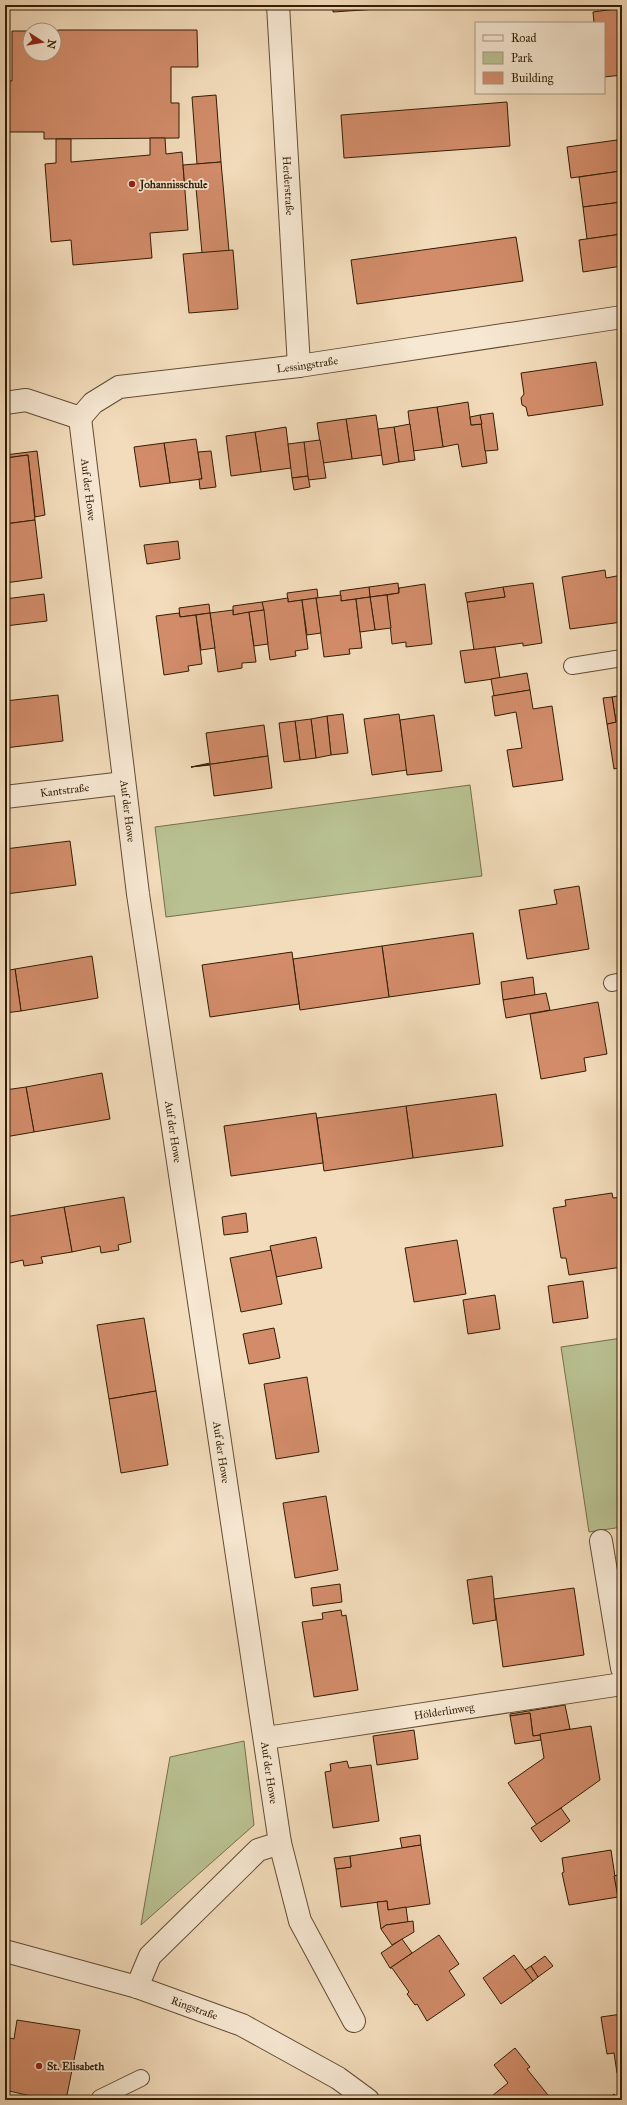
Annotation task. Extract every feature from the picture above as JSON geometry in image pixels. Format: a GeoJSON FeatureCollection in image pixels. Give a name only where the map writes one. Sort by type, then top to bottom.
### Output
{"type":"FeatureCollection","features":[{"type":"Feature","properties":{"kind":"street","name":"Herderstraße"},"geometry":{"type":"LineString","coordinates":[[278,5],[299,366]]}},
{"type":"Feature","properties":{"kind":"street","name":"Lessingstraße"},"geometry":{"type":"LineString","coordinates":[[80,418],[93,403],[119,387],[299,366],[622,317]]}},
{"type":"Feature","properties":{"kind":"street"},"geometry":{"type":"LineString","coordinates":[[5,403],[26,400],[80,418]]}},
{"type":"Feature","properties":{"kind":"street","name":"Auf der Howe"},"geometry":{"type":"LineString","coordinates":[[80,418],[138,894],[182,1199],[266,1738],[280,1843],[300,1921],[354,2021]]}},
{"type":"Feature","properties":{"kind":"street","name":"Kantstraße"},"geometry":{"type":"LineString","coordinates":[[5,797],[124,783]]}},
{"type":"Feature","properties":{"kind":"street"},"geometry":{"type":"LineString","coordinates":[[601,1541],[622,1668]]}},
{"type":"Feature","properties":{"kind":"street","name":"Hölderlinweg"},"geometry":{"type":"LineString","coordinates":[[266,1738],[622,1684]]}},
{"type":"Feature","properties":{"kind":"street"},"geometry":{"type":"LineString","coordinates":[[137,1987],[150,1956],[258,1850],[280,1843]]}},
{"type":"Feature","properties":{"kind":"street","name":"Ringstraße"},"geometry":{"type":"LineString","coordinates":[[5,1951],[137,1987],[242,2025],[338,2078],[368,2100]]}},
{"type":"Feature","properties":{"kind":"lane"},"geometry":{"type":"LineString","coordinates":[[572,666],[622,658]]}},
{"type":"Feature","properties":{"kind":"lane"},"geometry":{"type":"LineString","coordinates":[[99,2100],[100,2098],[141,2078]]}},
{"type":"Feature","properties":{"kind":"green space"},"geometry":{"type":"Polygon","coordinates":[[[470,785],[482,876],[166,917],[155,827],[470,785]]]}},
{"type":"Feature","properties":{"kind":"green space"},"geometry":{"type":"Polygon","coordinates":[[[622,1338],[622,1527],[589,1532],[561,1347],[622,1338]]]}},
{"type":"Feature","properties":{"kind":"green space"},"geometry":{"type":"Polygon","coordinates":[[[244,1741],[254,1825],[141,1925],[170,1757],[244,1741]]]}},
{"type":"Feature","properties":{"kind":"building"},"geometry":{"type":"Polygon","coordinates":[[[333,5],[437,5],[333,12],[333,5]]]}},
{"type":"Feature","properties":{"kind":"building"},"geometry":{"type":"Polygon","coordinates":[[[509,5],[528,5],[510,8],[509,5]]]}},
{"type":"Feature","properties":{"kind":"building"},"geometry":{"type":"Polygon","coordinates":[[[622,8],[622,75],[605,77],[605,22],[594,22],[593,12],[622,8]]]}},
{"type":"Feature","properties":{"kind":"building"},"geometry":{"type":"Polygon","coordinates":[[[62,30],[197,30],[198,67],[171,67],[171,103],[179,103],[179,138],[44,139],[44,132],[5,132],[5,81],[12,81],[12,31],[22,31],[22,62],[62,62],[62,30]]]}},
{"type":"Feature","properties":{"kind":"building"},"geometry":{"type":"Polygon","coordinates":[[[216,95],[221,162],[197,164],[192,97],[216,95]]]}},
{"type":"Feature","properties":{"kind":"building"},"geometry":{"type":"Polygon","coordinates":[[[507,102],[510,146],[344,158],[341,115],[507,102]]]}},
{"type":"Feature","properties":{"kind":"building"},"geometry":{"type":"Polygon","coordinates":[[[150,138],[165,138],[166,154],[182,152],[188,230],[150,233],[152,258],[73,265],[71,240],[51,242],[45,164],[56,163],[56,139],[71,139],[71,162],[150,155],[150,138]]]}},
{"type":"Feature","properties":{"kind":"building"},"geometry":{"type":"Polygon","coordinates":[[[617,140],[621,171],[571,178],[567,147],[617,140]]]}},
{"type":"Feature","properties":{"kind":"building"},"geometry":{"type":"Polygon","coordinates":[[[221,162],[229,251],[202,253],[196,188],[185,189],[183,165],[221,162]]]}},
{"type":"Feature","properties":{"kind":"building"},"geometry":{"type":"Polygon","coordinates":[[[621,171],[622,202],[583,207],[579,177],[621,171]]]}},
{"type":"Feature","properties":{"kind":"building"},"geometry":{"type":"Polygon","coordinates":[[[622,202],[622,234],[587,239],[583,207],[622,202]]]}},
{"type":"Feature","properties":{"kind":"building"},"geometry":{"type":"Polygon","coordinates":[[[622,234],[622,266],[583,272],[579,240],[622,234]]]}},
{"type":"Feature","properties":{"kind":"building"},"geometry":{"type":"Polygon","coordinates":[[[516,237],[523,281],[357,304],[351,260],[516,237]]]}},
{"type":"Feature","properties":{"kind":"building"},"geometry":{"type":"Polygon","coordinates":[[[233,250],[238,309],[189,313],[183,254],[233,250]]]}},
{"type":"Feature","properties":{"kind":"building"},"geometry":{"type":"Polygon","coordinates":[[[596,362],[603,405],[528,416],[526,407],[522,405],[521,398],[524,394],[521,373],[596,362]]]}},
{"type":"Feature","properties":{"kind":"building"},"geometry":{"type":"Polygon","coordinates":[[[468,402],[471,425],[482,424],[487,463],[462,467],[458,444],[443,447],[437,407],[468,402]]]}},
{"type":"Feature","properties":{"kind":"building"},"geometry":{"type":"Polygon","coordinates":[[[437,407],[443,447],[413,451],[408,411],[437,407]]]}},
{"type":"Feature","properties":{"kind":"building"},"geometry":{"type":"Polygon","coordinates":[[[493,413],[498,450],[485,451],[480,415],[493,413]]]}},
{"type":"Feature","properties":{"kind":"building"},"geometry":{"type":"Polygon","coordinates":[[[376,415],[382,455],[352,459],[346,419],[376,415]]]}},
{"type":"Feature","properties":{"kind":"building"},"geometry":{"type":"Polygon","coordinates":[[[480,415],[482,424],[471,425],[470,417],[480,415]]]}},
{"type":"Feature","properties":{"kind":"building"},"geometry":{"type":"Polygon","coordinates":[[[346,419],[352,459],[323,463],[317,423],[346,419]]]}},
{"type":"Feature","properties":{"kind":"building"},"geometry":{"type":"Polygon","coordinates":[[[410,424],[415,460],[399,462],[394,427],[410,424]]]}},
{"type":"Feature","properties":{"kind":"building"},"geometry":{"type":"Polygon","coordinates":[[[286,427],[291,468],[261,472],[255,432],[286,427]]]}},
{"type":"Feature","properties":{"kind":"building"},"geometry":{"type":"Polygon","coordinates":[[[394,427],[399,462],[383,465],[378,429],[394,427]]]}},
{"type":"Feature","properties":{"kind":"building"},"geometry":{"type":"Polygon","coordinates":[[[255,432],[261,472],[231,476],[226,436],[255,432]]]}},
{"type":"Feature","properties":{"kind":"building"},"geometry":{"type":"Polygon","coordinates":[[[196,439],[202,479],[170,483],[164,443],[196,439]]]}},
{"type":"Feature","properties":{"kind":"building"},"geometry":{"type":"Polygon","coordinates":[[[320,440],[326,478],[308,480],[304,442],[320,440]]]}},
{"type":"Feature","properties":{"kind":"building"},"geometry":{"type":"Polygon","coordinates":[[[304,442],[308,476],[292,478],[288,444],[304,442]]]}},
{"type":"Feature","properties":{"kind":"building"},"geometry":{"type":"Polygon","coordinates":[[[164,443],[170,483],[140,487],[134,447],[164,443]]]}},
{"type":"Feature","properties":{"kind":"building"},"geometry":{"type":"Polygon","coordinates":[[[37,451],[45,515],[35,517],[28,455],[6,458],[5,461],[5,455],[37,451]]]}},
{"type":"Feature","properties":{"kind":"building"},"geometry":{"type":"Polygon","coordinates":[[[211,451],[216,487],[200,489],[199,479],[202,479],[198,452],[211,451]]]}},
{"type":"Feature","properties":{"kind":"building"},"geometry":{"type":"Polygon","coordinates":[[[28,455],[35,520],[5,524],[6,458],[28,455]]]}},
{"type":"Feature","properties":{"kind":"building"},"geometry":{"type":"Polygon","coordinates":[[[308,476],[310,487],[294,490],[292,478],[308,476]]]}},
{"type":"Feature","properties":{"kind":"building"},"geometry":{"type":"Polygon","coordinates":[[[35,520],[42,578],[5,583],[5,524],[35,520]]]}},
{"type":"Feature","properties":{"kind":"building"},"geometry":{"type":"Polygon","coordinates":[[[178,541],[180,559],[147,564],[144,545],[178,541]]]}},
{"type":"Feature","properties":{"kind":"building"},"geometry":{"type":"Polygon","coordinates":[[[605,570],[606,578],[622,575],[622,622],[570,629],[562,577],[605,570]]]}},
{"type":"Feature","properties":{"kind":"building"},"geometry":{"type":"Polygon","coordinates":[[[398,583],[399,593],[370,597],[369,587],[398,583]]]}},
{"type":"Feature","properties":{"kind":"building"},"geometry":{"type":"Polygon","coordinates":[[[533,583],[542,643],[523,646],[523,643],[474,650],[467,602],[505,597],[503,587],[533,583]]]}},
{"type":"Feature","properties":{"kind":"building"},"geometry":{"type":"Polygon","coordinates":[[[425,584],[432,644],[406,647],[406,642],[392,644],[387,595],[399,593],[399,588],[425,584]]]}},
{"type":"Feature","properties":{"kind":"building"},"geometry":{"type":"Polygon","coordinates":[[[369,587],[370,597],[341,601],[340,591],[369,587]]]}},
{"type":"Feature","properties":{"kind":"building"},"geometry":{"type":"Polygon","coordinates":[[[503,587],[505,597],[467,602],[465,593],[503,587]]]}},
{"type":"Feature","properties":{"kind":"building"},"geometry":{"type":"Polygon","coordinates":[[[317,589],[318,598],[288,602],[287,593],[317,589]]]}},
{"type":"Feature","properties":{"kind":"building"},"geometry":{"type":"Polygon","coordinates":[[[44,594],[47,621],[5,626],[5,599],[44,594]]]}},
{"type":"Feature","properties":{"kind":"building"},"geometry":{"type":"Polygon","coordinates":[[[341,595],[341,601],[356,599],[362,648],[349,649],[350,654],[324,657],[316,598],[341,595]]]}},
{"type":"Feature","properties":{"kind":"building"},"geometry":{"type":"Polygon","coordinates":[[[387,595],[391,628],[375,630],[370,597],[387,595]]]}},
{"type":"Feature","properties":{"kind":"building"},"geometry":{"type":"Polygon","coordinates":[[[370,597],[375,630],[360,632],[356,599],[370,597]]]}},
{"type":"Feature","properties":{"kind":"building"},"geometry":{"type":"Polygon","coordinates":[[[288,598],[288,602],[302,600],[308,649],[295,651],[296,656],[270,660],[262,602],[288,598]]]}},
{"type":"Feature","properties":{"kind":"building"},"geometry":{"type":"Polygon","coordinates":[[[316,598],[321,633],[307,635],[302,600],[316,598]]]}},
{"type":"Feature","properties":{"kind":"building"},"geometry":{"type":"Polygon","coordinates":[[[262,602],[264,610],[233,615],[233,606],[262,602]]]}},
{"type":"Feature","properties":{"kind":"building"},"geometry":{"type":"Polygon","coordinates":[[[209,604],[210,613],[180,617],[179,608],[209,604]]]}},
{"type":"Feature","properties":{"kind":"building"},"geometry":{"type":"Polygon","coordinates":[[[233,610],[233,615],[249,612],[256,662],[242,663],[242,668],[218,672],[210,613],[233,610]]]}},
{"type":"Feature","properties":{"kind":"building"},"geometry":{"type":"Polygon","coordinates":[[[264,610],[268,644],[254,646],[249,612],[264,610]]]}},
{"type":"Feature","properties":{"kind":"building"},"geometry":{"type":"Polygon","coordinates":[[[179,613],[180,617],[196,615],[202,664],[188,666],[189,671],[164,675],[156,616],[179,613]]]}},
{"type":"Feature","properties":{"kind":"building"},"geometry":{"type":"Polygon","coordinates":[[[210,613],[215,648],[201,650],[196,615],[210,613]]]}},
{"type":"Feature","properties":{"kind":"building"},"geometry":{"type":"Polygon","coordinates":[[[495,647],[500,678],[465,683],[460,651],[495,647]]]}},
{"type":"Feature","properties":{"kind":"building"},"geometry":{"type":"Polygon","coordinates":[[[527,673],[530,690],[494,696],[491,679],[527,673]]]}},
{"type":"Feature","properties":{"kind":"building"},"geometry":{"type":"Polygon","coordinates":[[[530,690],[533,709],[552,706],[563,780],[513,787],[507,750],[522,748],[516,712],[495,716],[492,696],[530,690]]]}},
{"type":"Feature","properties":{"kind":"building"},"geometry":{"type":"Polygon","coordinates":[[[58,695],[63,741],[5,748],[5,701],[58,695]]]}},
{"type":"Feature","properties":{"kind":"building"},"geometry":{"type":"Polygon","coordinates":[[[622,695],[622,767],[614,769],[607,724],[616,722],[612,697],[622,695]]]}},
{"type":"Feature","properties":{"kind":"building"},"geometry":{"type":"Polygon","coordinates":[[[612,697],[616,722],[607,724],[603,698],[612,697]]]}},
{"type":"Feature","properties":{"kind":"building"},"geometry":{"type":"Polygon","coordinates":[[[343,714],[348,753],[331,755],[327,716],[343,714]]]}},
{"type":"Feature","properties":{"kind":"building"},"geometry":{"type":"Polygon","coordinates":[[[399,714],[407,770],[372,775],[364,719],[399,714]]]}},
{"type":"Feature","properties":{"kind":"building"},"geometry":{"type":"Polygon","coordinates":[[[434,715],[442,771],[407,775],[400,720],[434,715]]]}},
{"type":"Feature","properties":{"kind":"building"},"geometry":{"type":"Polygon","coordinates":[[[327,716],[331,755],[316,758],[311,719],[327,716]]]}},
{"type":"Feature","properties":{"kind":"building"},"geometry":{"type":"Polygon","coordinates":[[[311,719],[316,758],[300,760],[295,721],[311,719]]]}},
{"type":"Feature","properties":{"kind":"building"},"geometry":{"type":"Polygon","coordinates":[[[295,721],[300,760],[284,762],[279,723],[295,721]]]}},
{"type":"Feature","properties":{"kind":"building"},"geometry":{"type":"Polygon","coordinates":[[[264,725],[268,756],[191,767],[210,763],[206,733],[264,725]]]}},
{"type":"Feature","properties":{"kind":"building"},"geometry":{"type":"Polygon","coordinates":[[[268,756],[272,788],[214,796],[210,765],[191,767],[268,756]]]}},
{"type":"Feature","properties":{"kind":"building"},"geometry":{"type":"Polygon","coordinates":[[[70,841],[76,885],[6,894],[5,849],[70,841]]]}},
{"type":"Feature","properties":{"kind":"building"},"geometry":{"type":"Polygon","coordinates":[[[579,886],[589,949],[527,959],[519,910],[557,904],[554,890],[579,886]]]}},
{"type":"Feature","properties":{"kind":"building"},"geometry":{"type":"Polygon","coordinates":[[[473,933],[480,984],[389,997],[382,946],[473,933]]]}},
{"type":"Feature","properties":{"kind":"building"},"geometry":{"type":"Polygon","coordinates":[[[382,946],[389,997],[300,1010],[293,959],[382,946]]]}},
{"type":"Feature","properties":{"kind":"building"},"geometry":{"type":"Polygon","coordinates":[[[292,952],[299,1004],[210,1017],[202,965],[292,952]]]}},
{"type":"Feature","properties":{"kind":"building"},"geometry":{"type":"Polygon","coordinates":[[[92,956],[98,998],[21,1011],[15,969],[92,956]]]}},
{"type":"Feature","properties":{"kind":"building"},"geometry":{"type":"Polygon","coordinates":[[[15,969],[21,1011],[5,1013],[5,971],[15,969]]]}},
{"type":"Feature","properties":{"kind":"building"},"geometry":{"type":"Polygon","coordinates":[[[533,977],[535,995],[503,1000],[501,982],[533,977]]]}},
{"type":"Feature","properties":{"kind":"building"},"geometry":{"type":"Polygon","coordinates":[[[546,993],[550,1010],[506,1018],[503,1000],[546,993]]]}},
{"type":"Feature","properties":{"kind":"building"},"geometry":{"type":"Polygon","coordinates":[[[598,1002],[607,1054],[584,1058],[586,1071],[541,1079],[530,1014],[598,1002]]]}},
{"type":"Feature","properties":{"kind":"building"},"geometry":{"type":"Polygon","coordinates":[[[102,1073],[110,1119],[34,1132],[26,1087],[102,1073]]]}},
{"type":"Feature","properties":{"kind":"building"},"geometry":{"type":"Polygon","coordinates":[[[26,1087],[34,1132],[5,1137],[5,1090],[26,1087]]]}},
{"type":"Feature","properties":{"kind":"building"},"geometry":{"type":"Polygon","coordinates":[[[496,1094],[503,1146],[413,1158],[406,1106],[496,1094]]]}},
{"type":"Feature","properties":{"kind":"building"},"geometry":{"type":"Polygon","coordinates":[[[406,1106],[413,1158],[324,1171],[317,1118],[406,1106]]]}},
{"type":"Feature","properties":{"kind":"building"},"geometry":{"type":"Polygon","coordinates":[[[316,1113],[323,1163],[231,1176],[224,1126],[316,1113]]]}},
{"type":"Feature","properties":{"kind":"building"},"geometry":{"type":"Polygon","coordinates":[[[612,1193],[613,1198],[622,1197],[622,1267],[569,1275],[566,1258],[561,1258],[553,1208],[566,1206],[565,1200],[612,1193]]]}},
{"type":"Feature","properties":{"kind":"building"},"geometry":{"type":"Polygon","coordinates":[[[124,1197],[131,1242],[118,1245],[119,1250],[101,1253],[100,1246],[72,1252],[64,1207],[124,1197]]]}},
{"type":"Feature","properties":{"kind":"building"},"geometry":{"type":"Polygon","coordinates":[[[64,1207],[72,1252],[41,1257],[43,1263],[24,1266],[23,1260],[10,1263],[5,1235],[5,1217],[64,1207]]]}},
{"type":"Feature","properties":{"kind":"building"},"geometry":{"type":"Polygon","coordinates":[[[246,1213],[248,1232],[224,1235],[222,1217],[246,1213]]]}},
{"type":"Feature","properties":{"kind":"building"},"geometry":{"type":"Polygon","coordinates":[[[316,1237],[322,1268],[276,1277],[270,1246],[316,1237]]]}},
{"type":"Feature","properties":{"kind":"building"},"geometry":{"type":"Polygon","coordinates":[[[457,1240],[466,1294],[414,1302],[405,1248],[457,1240]]]}},
{"type":"Feature","properties":{"kind":"building"},"geometry":{"type":"Polygon","coordinates":[[[271,1250],[282,1304],[241,1312],[230,1258],[271,1250]]]}},
{"type":"Feature","properties":{"kind":"building"},"geometry":{"type":"Polygon","coordinates":[[[583,1281],[588,1318],[553,1323],[548,1286],[583,1281]]]}},
{"type":"Feature","properties":{"kind":"building"},"geometry":{"type":"Polygon","coordinates":[[[495,1295],[500,1329],[468,1334],[463,1300],[495,1295]]]}},
{"type":"Feature","properties":{"kind":"building"},"geometry":{"type":"Polygon","coordinates":[[[144,1318],[156,1391],[109,1399],[97,1325],[144,1318]]]}},
{"type":"Feature","properties":{"kind":"building"},"geometry":{"type":"Polygon","coordinates":[[[274,1328],[280,1358],[249,1364],[243,1334],[274,1328]]]}},
{"type":"Feature","properties":{"kind":"building"},"geometry":{"type":"Polygon","coordinates":[[[307,1377],[319,1452],[276,1459],[264,1384],[307,1377]]]}},
{"type":"Feature","properties":{"kind":"building"},"geometry":{"type":"Polygon","coordinates":[[[156,1391],[168,1465],[121,1473],[109,1399],[156,1391]]]}},
{"type":"Feature","properties":{"kind":"building"},"geometry":{"type":"Polygon","coordinates":[[[326,1496],[338,1570],[295,1578],[283,1503],[326,1496]]]}},
{"type":"Feature","properties":{"kind":"building"},"geometry":{"type":"Polygon","coordinates":[[[492,1576],[496,1620],[473,1624],[467,1580],[492,1576]]]}},
{"type":"Feature","properties":{"kind":"building"},"geometry":{"type":"Polygon","coordinates":[[[340,1584],[342,1602],[313,1606],[311,1588],[340,1584]]]}},
{"type":"Feature","properties":{"kind":"building"},"geometry":{"type":"Polygon","coordinates":[[[574,1588],[584,1655],[503,1667],[494,1599],[574,1588]]]}},
{"type":"Feature","properties":{"kind":"building"},"geometry":{"type":"Polygon","coordinates":[[[341,1610],[342,1616],[346,1615],[358,1690],[314,1697],[302,1622],[323,1619],[322,1613],[341,1610]]]}},
{"type":"Feature","properties":{"kind":"building"},"geometry":{"type":"Polygon","coordinates":[[[565,1705],[570,1729],[533,1736],[530,1713],[510,1716],[510,1714],[565,1705]]]}},
{"type":"Feature","properties":{"kind":"building"},"geometry":{"type":"Polygon","coordinates":[[[530,1713],[533,1736],[540,1735],[541,1740],[515,1744],[510,1716],[530,1713]]]}},
{"type":"Feature","properties":{"kind":"building"},"geometry":{"type":"Polygon","coordinates":[[[591,1726],[600,1780],[537,1825],[508,1783],[544,1758],[540,1734],[591,1726]]]}},
{"type":"Feature","properties":{"kind":"building"},"geometry":{"type":"Polygon","coordinates":[[[414,1730],[418,1759],[377,1765],[373,1736],[414,1730]]]}},
{"type":"Feature","properties":{"kind":"building"},"geometry":{"type":"Polygon","coordinates":[[[347,1761],[349,1768],[371,1765],[379,1821],[333,1828],[325,1772],[331,1771],[330,1764],[347,1761]]]}},
{"type":"Feature","properties":{"kind":"building"},"geometry":{"type":"Polygon","coordinates":[[[561,1808],[570,1821],[541,1842],[531,1828],[561,1808]]]}},
{"type":"Feature","properties":{"kind":"building"},"geometry":{"type":"Polygon","coordinates":[[[420,1835],[421,1845],[402,1848],[400,1838],[420,1835]]]}},
{"type":"Feature","properties":{"kind":"building"},"geometry":{"type":"Polygon","coordinates":[[[421,1845],[430,1904],[388,1910],[387,1901],[341,1907],[336,1869],[351,1867],[350,1856],[421,1845]]]}},
{"type":"Feature","properties":{"kind":"building"},"geometry":{"type":"Polygon","coordinates":[[[611,1850],[618,1897],[569,1905],[562,1873],[564,1872],[562,1858],[611,1850]]]}},
{"type":"Feature","properties":{"kind":"building"},"geometry":{"type":"Polygon","coordinates":[[[350,1856],[351,1867],[336,1869],[334,1858],[350,1856]]]}},
{"type":"Feature","properties":{"kind":"building"},"geometry":{"type":"Polygon","coordinates":[[[622,1874],[622,1897],[618,1897],[614,1876],[622,1874]]]}},
{"type":"Feature","properties":{"kind":"building"},"geometry":{"type":"Polygon","coordinates":[[[387,1901],[388,1910],[406,1907],[408,1922],[386,1925],[381,1929],[377,1902],[387,1901]]]}},
{"type":"Feature","properties":{"kind":"building"},"geometry":{"type":"Polygon","coordinates":[[[413,1921],[414,1932],[392,1945],[381,1929],[386,1925],[413,1921]]]}},
{"type":"Feature","properties":{"kind":"building"},"geometry":{"type":"Polygon","coordinates":[[[439,1935],[459,1964],[449,1971],[465,1995],[427,2021],[417,2004],[415,2005],[407,1994],[409,1992],[392,1968],[390,1968],[439,1935]]]}},
{"type":"Feature","properties":{"kind":"building"},"geometry":{"type":"Polygon","coordinates":[[[402,1939],[412,1953],[390,1968],[381,1953],[402,1939]]]}},
{"type":"Feature","properties":{"kind":"building"},"geometry":{"type":"Polygon","coordinates":[[[514,1955],[533,1981],[501,2004],[483,1978],[514,1955]]]}},
{"type":"Feature","properties":{"kind":"building"},"geometry":{"type":"Polygon","coordinates":[[[545,1956],[553,1966],[538,1977],[531,1966],[545,1956]]]}},
{"type":"Feature","properties":{"kind":"building"},"geometry":{"type":"Polygon","coordinates":[[[531,1966],[538,1977],[533,1981],[525,1970],[531,1966]]]}},
{"type":"Feature","properties":{"kind":"building"},"geometry":{"type":"Polygon","coordinates":[[[622,1991],[622,2014],[619,1992],[622,1991]]]}},
{"type":"Feature","properties":{"kind":"building"},"geometry":{"type":"Polygon","coordinates":[[[622,2014],[622,2072],[617,2073],[614,2053],[607,2054],[601,2017],[622,2014]]]}},
{"type":"Feature","properties":{"kind":"building","name":"St. Elisabeth"},"geometry":{"type":"Polygon","coordinates":[[[17,2020],[80,2030],[66,2100],[48,2100],[5,2090],[5,2037],[14,2039],[17,2020]]]}},
{"type":"Feature","properties":{"kind":"building"},"geometry":{"type":"Polygon","coordinates":[[[515,2048],[530,2067],[527,2069],[552,2100],[487,2100],[508,2083],[494,2065],[515,2048]]]}},
{"type":"Feature","properties":{"kind":"building"},"geometry":{"type":"Polygon","coordinates":[[[614,2094],[619,2100],[607,2100],[614,2094]]]}},
{"type":"Feature","properties":{"kind":"place","name":"Johannisschule"},"geometry":{"type":"Point","coordinates":[132,184]}},
{"type":"Feature","properties":{"kind":"place","name":"St. Elisabeth"},"geometry":{"type":"Point","coordinates":[39,2066]}}]}
